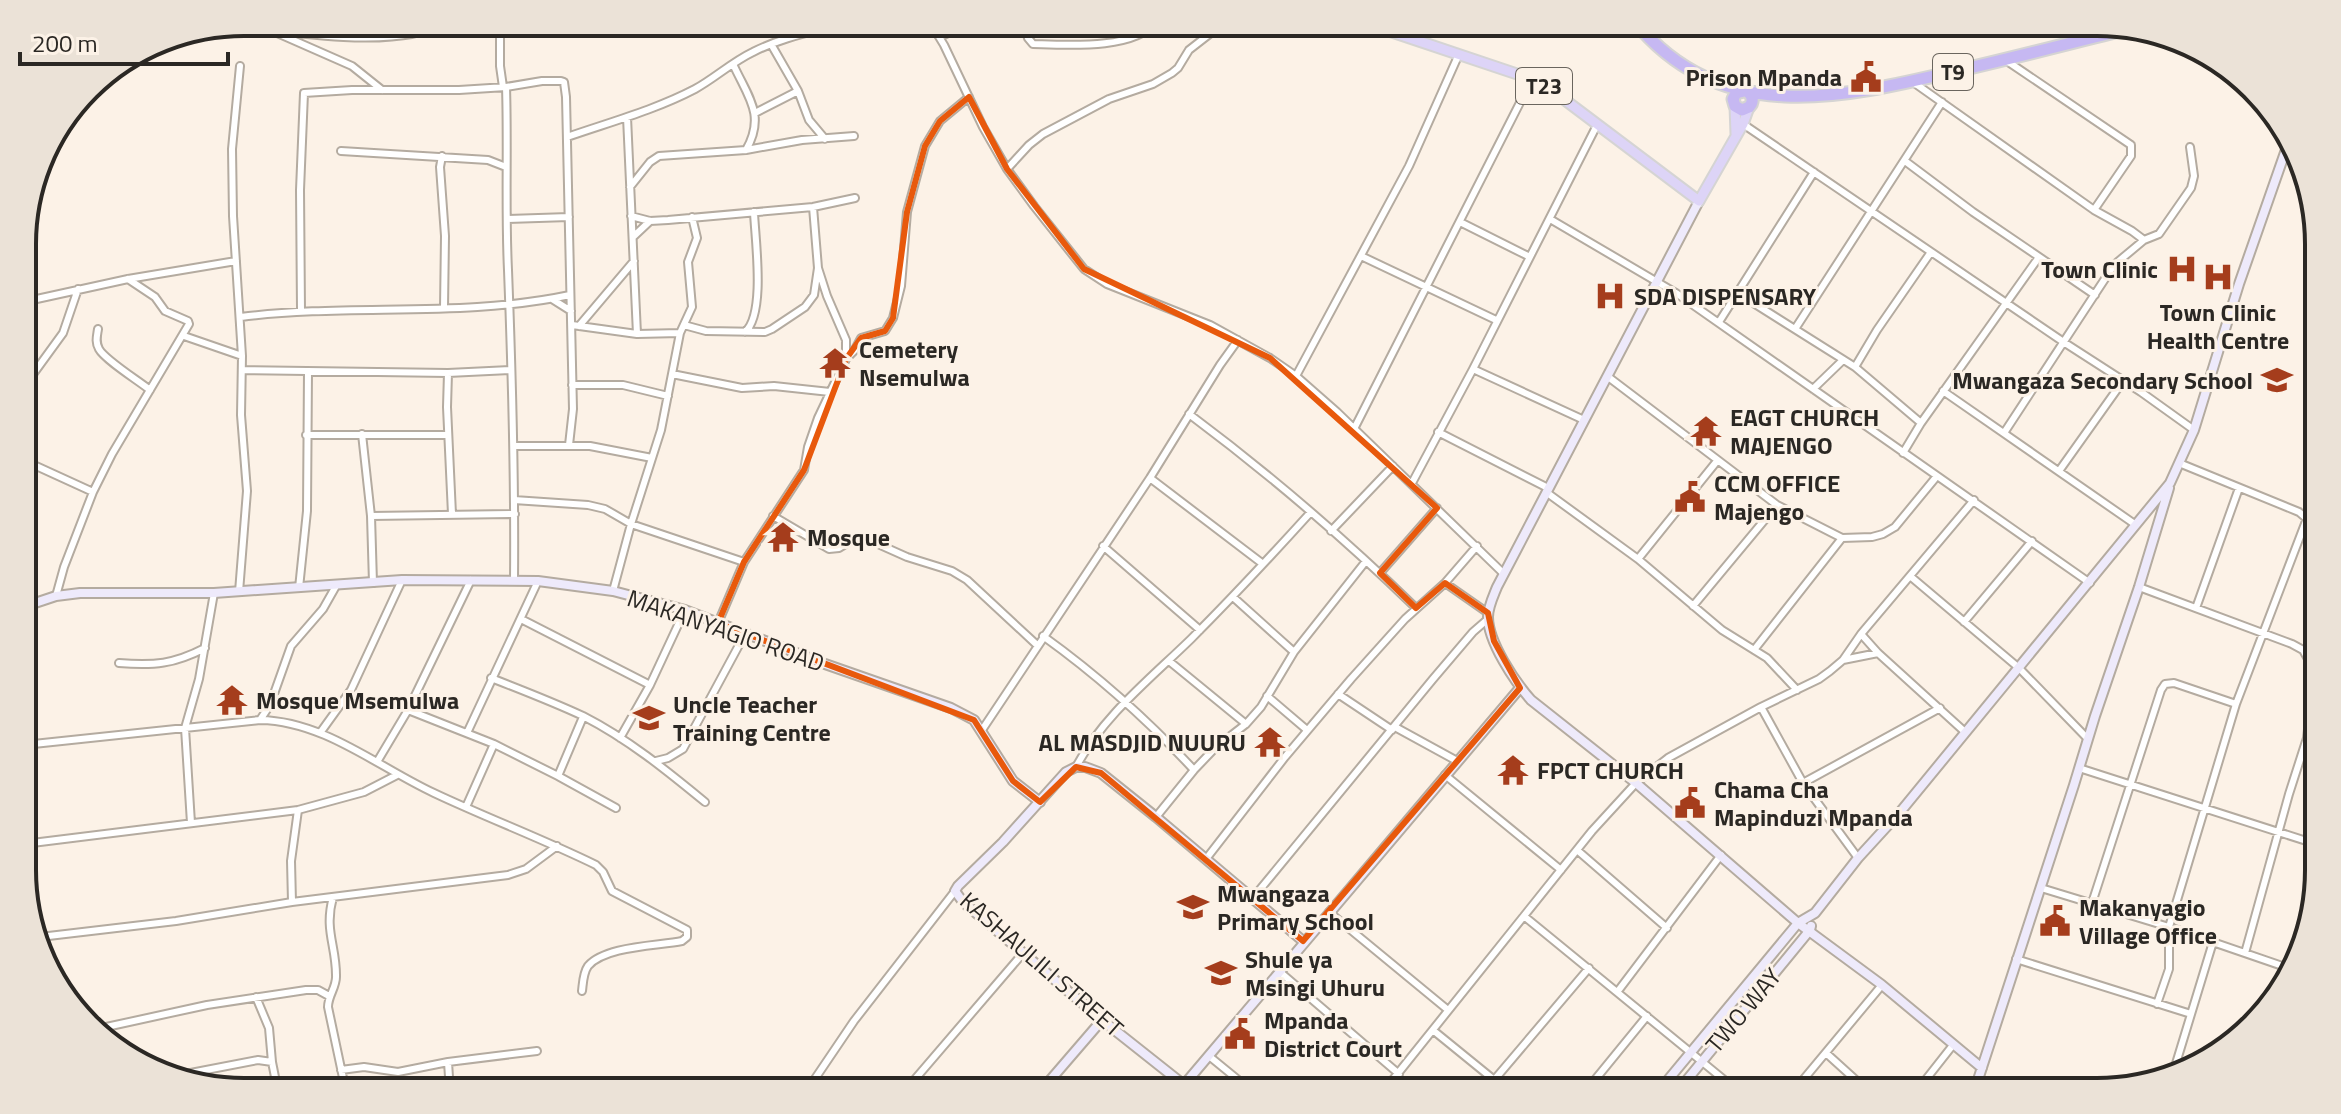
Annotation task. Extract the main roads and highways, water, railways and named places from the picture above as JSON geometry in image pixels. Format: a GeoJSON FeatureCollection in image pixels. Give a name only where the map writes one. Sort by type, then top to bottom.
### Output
{"type":"FeatureCollection","features":[{"type":"Feature","properties":{"kind":"highway","name":"T9"},"geometry":{"type":"LineString","coordinates":[[1648,36],[1682,64],[1713,82],[1776,97],[1846,94],[2098,36]]}},
{"type":"Feature","properties":{"kind":"highway","name":"T9"},"geometry":{"type":"LineString","coordinates":[[1713,82],[1742,110],[1776,97]]}},
{"type":"Feature","properties":{"kind":"highway"},"geometry":{"type":"LineString","coordinates":[[1734,105],[1736,93],[1745,91],[1752,99],[1750,106]]}},
{"type":"Feature","properties":{"kind":"main road","name":"T23"},"geometry":{"type":"LineString","coordinates":[[1404,36],[1532,79],[1553,91],[1699,201],[1736,134]]}},
{"type":"Feature","properties":{"kind":"main road"},"geometry":{"type":"LineString","coordinates":[[1734,105],[1736,134]]}},
{"type":"Feature","properties":{"kind":"main road"},"geometry":{"type":"LineString","coordinates":[[1736,134],[1750,106]]}},
{"type":"Feature","properties":{"kind":"place","name":"Prison Mpanda"},"geometry":{"type":"Point","coordinates":[1866,77]}},
{"type":"Feature","properties":{"kind":"place","name":"Town Clinic"},"geometry":{"type":"Point","coordinates":[2182,269]}},
{"type":"Feature","properties":{"kind":"place","name":"Town Clinic Health Centre"},"geometry":{"type":"Point","coordinates":[2218,277]}},
{"type":"Feature","properties":{"kind":"place","name":"SDA DISPENSARY"},"geometry":{"type":"Point","coordinates":[1610,296]}},
{"type":"Feature","properties":{"kind":"place","name":"Cemetery Nsemulwa"},"geometry":{"type":"Point","coordinates":[835,363]}},
{"type":"Feature","properties":{"kind":"place","name":"Mwangaza Secondary School"},"geometry":{"type":"Point","coordinates":[2277,380]}},
{"type":"Feature","properties":{"kind":"place","name":"EAGT CHURCH MAJENGO"},"geometry":{"type":"Point","coordinates":[1706,431]}},
{"type":"Feature","properties":{"kind":"place","name":"CCM OFFICE Majengo"},"geometry":{"type":"Point","coordinates":[1690,497]}},
{"type":"Feature","properties":{"kind":"place","name":"Mosque"},"geometry":{"type":"Point","coordinates":[783,537]}},
{"type":"Feature","properties":{"kind":"place","name":"Mosque Msemulwa"},"geometry":{"type":"Point","coordinates":[232,700]}},
{"type":"Feature","properties":{"kind":"place","name":"Uncle Teacher Training Centre"},"geometry":{"type":"Point","coordinates":[649,718]}},
{"type":"Feature","properties":{"kind":"place","name":"AL MASDJID NUURU"},"geometry":{"type":"Point","coordinates":[1270,742]}},
{"type":"Feature","properties":{"kind":"place","name":"FPCT CHURCH"},"geometry":{"type":"Point","coordinates":[1513,770]}},
{"type":"Feature","properties":{"kind":"place","name":"Chama Cha Mapinduzi Mpanda"},"geometry":{"type":"Point","coordinates":[1690,803]}},
{"type":"Feature","properties":{"kind":"place","name":"Mwangaza Primary School"},"geometry":{"type":"Point","coordinates":[1193,907]}},
{"type":"Feature","properties":{"kind":"place","name":"Makanyagio Village Office"},"geometry":{"type":"Point","coordinates":[2055,921]}},
{"type":"Feature","properties":{"kind":"place","name":"Shule ya Msingi Uhuru"},"geometry":{"type":"Point","coordinates":[1221,973]}},
{"type":"Feature","properties":{"kind":"place","name":"Mpanda District Court"},"geometry":{"type":"Point","coordinates":[1240,1034]}}]}
